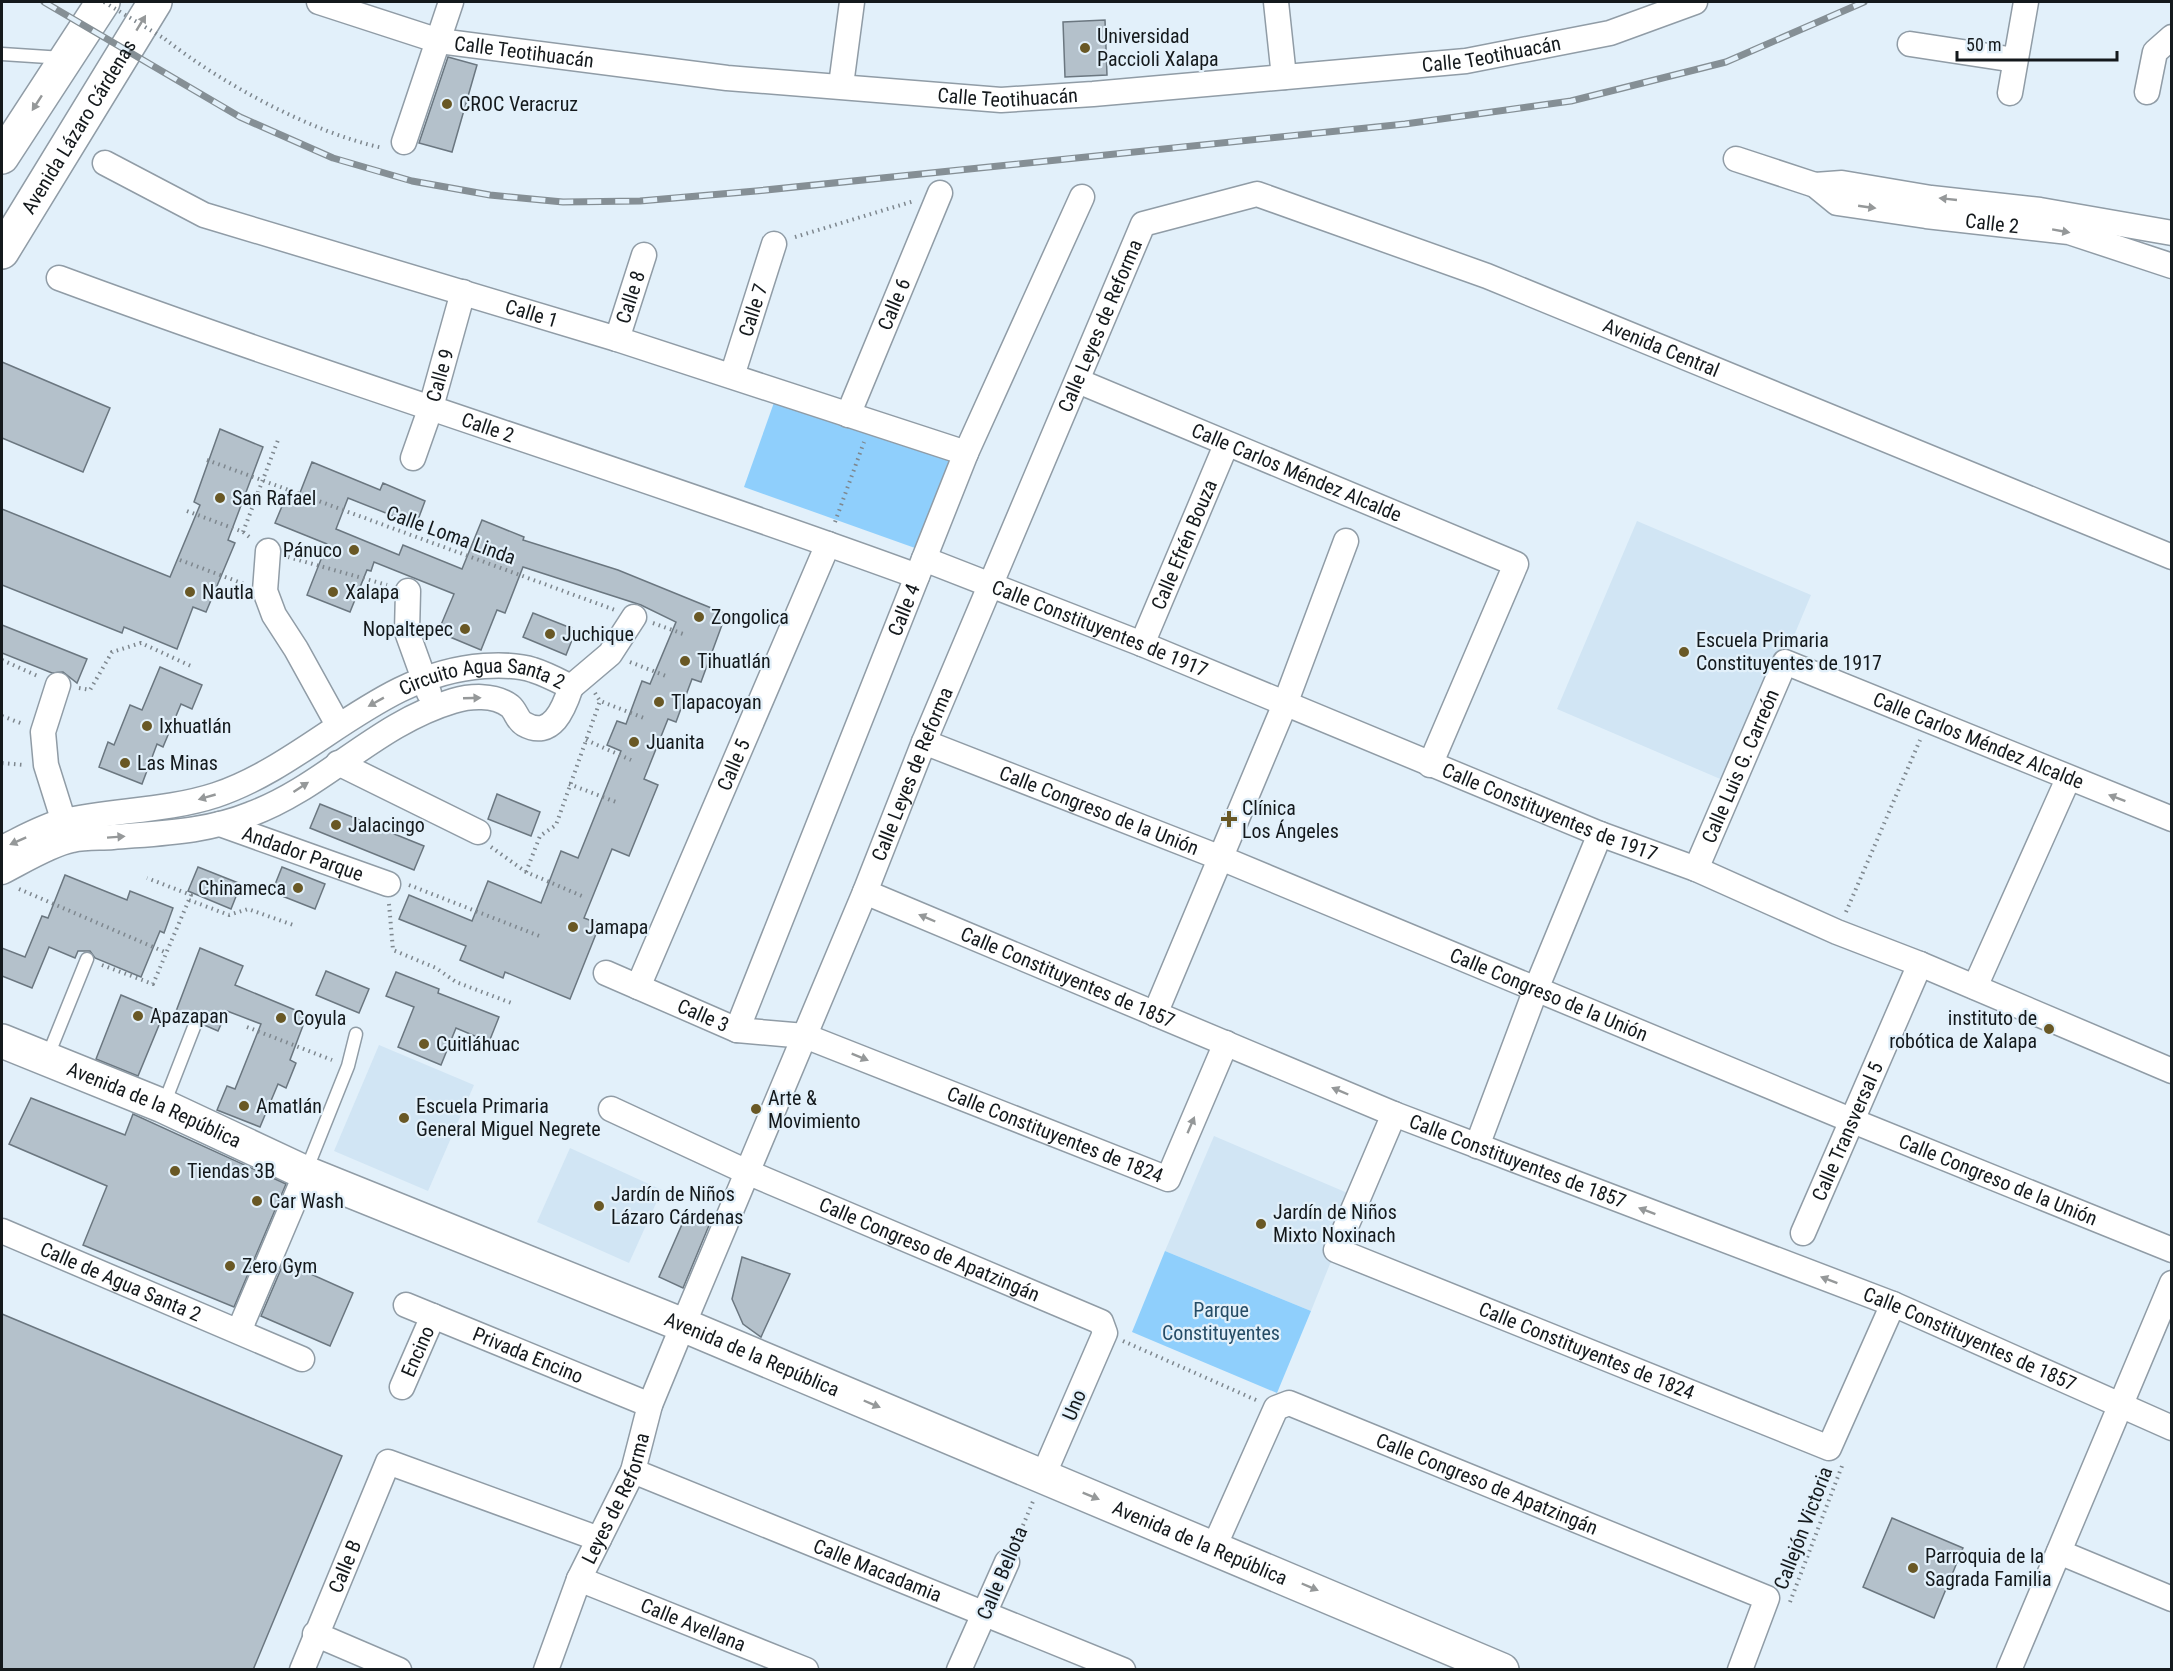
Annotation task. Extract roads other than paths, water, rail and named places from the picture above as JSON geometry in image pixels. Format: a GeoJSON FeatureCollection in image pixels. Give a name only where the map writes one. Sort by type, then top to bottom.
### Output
{"type":"FeatureCollection","features":[{"type":"Feature","properties":{"kind":"main road"},"geometry":{"type":"LineString","coordinates":[[2,157],[104,2]]}},
{"type":"Feature","properties":{"kind":"main road","name":"Avenida Lázaro Cárdenas"},"geometry":{"type":"LineString","coordinates":[[2,252],[154,2]]}},
{"type":"Feature","properties":{"kind":"main road","name":"Avenida de la República"},"geometry":{"type":"LineString","coordinates":[[2,1041],[163,1106],[306,1173],[683,1325],[1502,1670]]}},
{"type":"Feature","properties":{"kind":"street","name":"Calle Teotihuacán"},"geometry":{"type":"LineString","coordinates":[[319,2],[439,41],[727,78],[841,85],[1001,100],[1466,61],[1610,33],[1695,2]]}},
{"type":"Feature","properties":{"kind":"street"},"geometry":{"type":"LineString","coordinates":[[404,142],[451,2]]}},
{"type":"Feature","properties":{"kind":"street"},"geometry":{"type":"LineString","coordinates":[[841,85],[852,2]]}},
{"type":"Feature","properties":{"kind":"street"},"geometry":{"type":"LineString","coordinates":[[1276,2],[1284,77]]}},
{"type":"Feature","properties":{"kind":"street"},"geometry":{"type":"LineString","coordinates":[[2010,93],[2026,2]]}},
{"type":"Feature","properties":{"kind":"street"},"geometry":{"type":"LineString","coordinates":[[2147,92],[2155,52],[2172,38]]}},
{"type":"Feature","properties":{"kind":"street"},"geometry":{"type":"LineString","coordinates":[[1910,44],[2015,60]]}},
{"type":"Feature","properties":{"kind":"street","name":"Calle 2"},"geometry":{"type":"LineString","coordinates":[[1736,159],[1815,185],[1837,203],[1926,216],[2069,232],[2172,266]]}},
{"type":"Feature","properties":{"kind":"street","name":"Calle 1"},"geometry":{"type":"LineString","coordinates":[[105,163],[204,215],[617,339],[966,453]]}},
{"type":"Feature","properties":{"kind":"street","name":"Calle 2"},"geometry":{"type":"LineString","coordinates":[[1815,185],[1842,183],[1931,198],[2040,210],[2172,233]]}},
{"type":"Feature","properties":{"kind":"street","name":"Calle 6"},"geometry":{"type":"LineString","coordinates":[[848,415],[940,193]]}},
{"type":"Feature","properties":{"kind":"street","name":"Avenida Central"},"geometry":{"type":"LineString","coordinates":[[1143,224],[1257,194],[1487,276],[2172,557]]}},
{"type":"Feature","properties":{"kind":"street","name":"Calle 4"},"geometry":{"type":"LineString","coordinates":[[737,1030],[966,453],[1082,197]]}},
{"type":"Feature","properties":{"kind":"street","name":"Calle Leyes de Reforma"},"geometry":{"type":"LineString","coordinates":[[683,1325],[865,892],[924,742],[1143,224]]}},
{"type":"Feature","properties":{"kind":"street","name":"Calle 7"},"geometry":{"type":"LineString","coordinates":[[732,376],[774,244]]}},
{"type":"Feature","properties":{"kind":"street","name":"Calle 8"},"geometry":{"type":"LineString","coordinates":[[617,339],[644,255]]}},
{"type":"Feature","properties":{"kind":"street","name":"Calle 2"},"geometry":{"type":"LineString","coordinates":[[59,278],[234,343],[431,407],[823,542],[921,568]]}},
{"type":"Feature","properties":{"kind":"street","name":"Calle 9"},"geometry":{"type":"LineString","coordinates":[[413,458],[431,407],[463,292]]}},
{"type":"Feature","properties":{"kind":"street","name":"Calle Carlos Méndez Alcalde"},"geometry":{"type":"LineString","coordinates":[[1078,381],[1226,445],[1516,564],[1430,765]]}},
{"type":"Feature","properties":{"kind":"street","name":"Calle Efrén Bouza"},"geometry":{"type":"LineString","coordinates":[[1142,644],[1226,445]]}},
{"type":"Feature","properties":{"kind":"street"},"geometry":{"type":"LineString","coordinates":[[1155,1014],[1285,704],[1346,541]]}},
{"type":"Feature","properties":{"kind":"street","name":"Calle 5"},"geometry":{"type":"LineString","coordinates":[[638,987],[823,542]]}},
{"type":"Feature","properties":{"kind":"street"},"geometry":{"type":"LineString","coordinates":[[268,551],[265,591],[273,615],[296,649],[338,725]]}},
{"type":"Feature","properties":{"kind":"street","name":"Calle Constituyentes de 1917"},"geometry":{"type":"LineString","coordinates":[[921,568],[991,585],[1142,644],[1430,765],[1600,834],[1696,869],[1837,932],[1920,964],[2172,1071]]}},
{"type":"Feature","properties":{"kind":"street"},"geometry":{"type":"LineString","coordinates":[[408,591],[407,632],[434,707]]}},
{"type":"Feature","properties":{"kind":"street"},"geometry":{"type":"LineString","coordinates":[[577,682],[610,654],[634,617]]}},
{"type":"Feature","properties":{"kind":"street","name":"Calle Carlos Méndez Alcalde"},"geometry":{"type":"LineString","coordinates":[[1784,663],[2172,819]]}},
{"type":"Feature","properties":{"kind":"street","name":"Calle Luis G. Carreón"},"geometry":{"type":"LineString","coordinates":[[1696,869],[1784,663]]}},
{"type":"Feature","properties":{"kind":"street","name":"Circuito Agua Santa 2"},"geometry":{"type":"LineString","coordinates":[[2,848],[66,831],[216,795],[256,779],[379,700],[423,679],[463,668],[501,665],[532,670],[577,682],[563,711],[553,724],[536,729],[522,723],[510,707],[494,699],[469,697],[434,707],[387,730],[287,796],[252,814],[191,831],[66,831],[7,879]]}},
{"type":"Feature","properties":{"kind":"street"},"geometry":{"type":"LineString","coordinates":[[58,685],[43,732],[46,765],[66,831]]}},
{"type":"Feature","properties":{"kind":"street","name":"Calle Congreso de la Unión"},"geometry":{"type":"LineString","coordinates":[[924,742],[1221,858],[1853,1121],[2172,1250]]}},
{"type":"Feature","properties":{"kind":"street"},"geometry":{"type":"LineString","coordinates":[[338,763],[478,832]]}},
{"type":"Feature","properties":{"kind":"street"},"geometry":{"type":"LineString","coordinates":[[1975,987],[2068,778]]}},
{"type":"Feature","properties":{"kind":"street","name":"Andador Parque"},"geometry":{"type":"LineString","coordinates":[[220,824],[388,884]]}},
{"type":"Feature","properties":{"kind":"street"},"geometry":{"type":"LineString","coordinates":[[1477,1146],[1536,989],[1600,834]]}},
{"type":"Feature","properties":{"kind":"street","name":"Calle Constituyentes de 1857"},"geometry":{"type":"LineString","coordinates":[[865,892],[1394,1114],[1893,1304],[2121,1408],[2172,1428]]}},
{"type":"Feature","properties":{"kind":"street","name":"Calle Transversal 5"},"geometry":{"type":"LineString","coordinates":[[1803,1233],[1920,964]]}},
{"type":"Feature","properties":{"kind":"street","name":"Calle 3"},"geometry":{"type":"LineString","coordinates":[[606,974],[737,1030],[805,1036]]}},
{"type":"Feature","properties":{"kind":"street","name":"Calle Constituyentes de 1824"},"geometry":{"type":"LineString","coordinates":[[805,1036],[1168,1179],[1226,1043]]}},
{"type":"Feature","properties":{"kind":"street","name":"Calle Congreso de Apatzingán"},"geometry":{"type":"LineString","coordinates":[[611,1109],[747,1172],[1101,1322],[1105,1333]]}},
{"type":"Feature","properties":{"kind":"street","name":"Calle Constituyentes de 1824"},"geometry":{"type":"LineString","coordinates":[[1394,1114],[1336,1250],[1829,1448],[1893,1304]]}},
{"type":"Feature","properties":{"kind":"street"},"geometry":{"type":"LineString","coordinates":[[239,1332],[306,1173]]}},
{"type":"Feature","properties":{"kind":"street","name":"Calle de Agua Santa 2"},"geometry":{"type":"LineString","coordinates":[[2,1231],[302,1359]]}},
{"type":"Feature","properties":{"kind":"street"},"geometry":{"type":"LineString","coordinates":[[2009,1670],[2172,1283]]}},
{"type":"Feature","properties":{"kind":"street","name":"Privada Encino"},"geometry":{"type":"LineString","coordinates":[[406,1305],[650,1405]]}},
{"type":"Feature","properties":{"kind":"street","name":"Encino"},"geometry":{"type":"LineString","coordinates":[[402,1387],[433,1316]]}},
{"type":"Feature","properties":{"kind":"street","name":"Leyes de Reforma"},"geometry":{"type":"LineString","coordinates":[[546,1670],[579,1579],[633,1471],[650,1405],[683,1325]]}},
{"type":"Feature","properties":{"kind":"street","name":"Uno"},"geometry":{"type":"LineString","coordinates":[[1043,1476],[1105,1333]]}},
{"type":"Feature","properties":{"kind":"street","name":"Calle Congreso de Apatzingán"},"geometry":{"type":"LineString","coordinates":[[1214,1547],[1276,1408],[1289,1402],[1767,1598],[1740,1670]]}},
{"type":"Feature","properties":{"kind":"street","name":"Calle B"},"geometry":{"type":"LineString","coordinates":[[302,1670],[388,1462],[599,1539]]}},
{"type":"Feature","properties":{"kind":"street","name":"Calle Macadamia"},"geometry":{"type":"LineString","coordinates":[[633,1471],[1123,1670]]}},
{"type":"Feature","properties":{"kind":"street"},"geometry":{"type":"LineString","coordinates":[[2059,1552],[2172,1599]]}},
{"type":"Feature","properties":{"kind":"street","name":"Calle Bellota"},"geometry":{"type":"LineString","coordinates":[[959,1670],[1007,1562]]}},
{"type":"Feature","properties":{"kind":"street","name":"Calle Avellana"},"geometry":{"type":"LineString","coordinates":[[579,1579],[806,1670]]}},
{"type":"Feature","properties":{"kind":"street"},"geometry":{"type":"LineString","coordinates":[[315,1634],[399,1670]]}},
{"type":"Feature","properties":{"kind":"lane"},"geometry":{"type":"LineString","coordinates":[[2,54],[67,58]]}},
{"type":"Feature","properties":{"kind":"lane"},"geometry":{"type":"LineString","coordinates":[[46,1060],[87,959]]}},
{"type":"Feature","properties":{"kind":"lane"},"geometry":{"type":"LineString","coordinates":[[163,1106],[194,1027]]}},
{"type":"Feature","properties":{"kind":"lane"},"geometry":{"type":"LineString","coordinates":[[306,1173],[348,1066],[356,1034]]}},
{"type":"Feature","properties":{"kind":"railway"},"geometry":{"type":"LineString","coordinates":[[44,2],[240,117],[333,158],[412,181],[490,195],[563,202],[640,201],[756,191],[1405,124],[1571,101],[1726,62],[1864,2]]}},
{"type":"Feature","properties":{"kind":"place","name":"Universidad Paccioli Xalapa"},"geometry":{"type":"Point","coordinates":[1085,48]}},
{"type":"Feature","properties":{"kind":"place","name":"CROC Veracruz"},"geometry":{"type":"Point","coordinates":[447,104]}},
{"type":"Feature","properties":{"kind":"place","name":"San Rafael"},"geometry":{"type":"Point","coordinates":[220,498]}},
{"type":"Feature","properties":{"kind":"place","name":"Pánuco"},"geometry":{"type":"Point","coordinates":[354,550]}},
{"type":"Feature","properties":{"kind":"place","name":"Nautla"},"geometry":{"type":"Point","coordinates":[190,592]}},
{"type":"Feature","properties":{"kind":"place","name":"Xalapa"},"geometry":{"type":"Point","coordinates":[333,592]}},
{"type":"Feature","properties":{"kind":"place","name":"Zongolica"},"geometry":{"type":"Point","coordinates":[699,617]}},
{"type":"Feature","properties":{"kind":"place","name":"Nopaltepec"},"geometry":{"type":"Point","coordinates":[465,629]}},
{"type":"Feature","properties":{"kind":"place","name":"Juchique"},"geometry":{"type":"Point","coordinates":[550,634]}},
{"type":"Feature","properties":{"kind":"place","name":"Escuela Primaria Constituyentes de 1917"},"geometry":{"type":"Point","coordinates":[1684,652]}},
{"type":"Feature","properties":{"kind":"place","name":"Tihuatlán"},"geometry":{"type":"Point","coordinates":[685,661]}},
{"type":"Feature","properties":{"kind":"place","name":"Tlapacoyan"},"geometry":{"type":"Point","coordinates":[659,702]}},
{"type":"Feature","properties":{"kind":"place","name":"Ixhuatlán"},"geometry":{"type":"Point","coordinates":[147,726]}},
{"type":"Feature","properties":{"kind":"place","name":"Juanita"},"geometry":{"type":"Point","coordinates":[634,742]}},
{"type":"Feature","properties":{"kind":"place","name":"Las Minas"},"geometry":{"type":"Point","coordinates":[125,763]}},
{"type":"Feature","properties":{"kind":"place","name":"Clínica Los Ángeles"},"geometry":{"type":"Point","coordinates":[1229,819]}},
{"type":"Feature","properties":{"kind":"place","name":"Jalacingo"},"geometry":{"type":"Point","coordinates":[336,825]}},
{"type":"Feature","properties":{"kind":"place","name":"Chinameca"},"geometry":{"type":"Point","coordinates":[298,888]}},
{"type":"Feature","properties":{"kind":"place","name":"Jamapa"},"geometry":{"type":"Point","coordinates":[573,927]}},
{"type":"Feature","properties":{"kind":"place","name":"Apazapan"},"geometry":{"type":"Point","coordinates":[138,1016]}},
{"type":"Feature","properties":{"kind":"place","name":"Coyula"},"geometry":{"type":"Point","coordinates":[281,1018]}},
{"type":"Feature","properties":{"kind":"place","name":"instituto de robótica de Xalapa"},"geometry":{"type":"Point","coordinates":[2049,1029]}},
{"type":"Feature","properties":{"kind":"place","name":"Cuitláhuac"},"geometry":{"type":"Point","coordinates":[424,1044]}},
{"type":"Feature","properties":{"kind":"place","name":"Amatlán"},"geometry":{"type":"Point","coordinates":[244,1106]}},
{"type":"Feature","properties":{"kind":"place","name":"Arte & Movimiento"},"geometry":{"type":"Point","coordinates":[756,1109]}},
{"type":"Feature","properties":{"kind":"place","name":"Escuela Primaria General Miguel Negrete"},"geometry":{"type":"Point","coordinates":[404,1118]}},
{"type":"Feature","properties":{"kind":"place","name":"Tiendas 3B"},"geometry":{"type":"Point","coordinates":[175,1171]}},
{"type":"Feature","properties":{"kind":"place","name":"Car Wash"},"geometry":{"type":"Point","coordinates":[257,1201]}},
{"type":"Feature","properties":{"kind":"place","name":"Jardín de Niños Lázaro Cárdenas"},"geometry":{"type":"Point","coordinates":[599,1206]}},
{"type":"Feature","properties":{"kind":"place","name":"Jardín de Niños Mixto Noxinach"},"geometry":{"type":"Point","coordinates":[1261,1224]}},
{"type":"Feature","properties":{"kind":"place","name":"Zero Gym"},"geometry":{"type":"Point","coordinates":[230,1266]}},
{"type":"Feature","properties":{"kind":"place","name":"Parroquia de la Sagrada Familia"},"geometry":{"type":"Point","coordinates":[1913,1568]}},
{"type":"Feature","properties":{"kind":"park label","name":"Parque Constituyentes"},"geometry":{"type":"Point","coordinates":[1221,1322]}}]}
